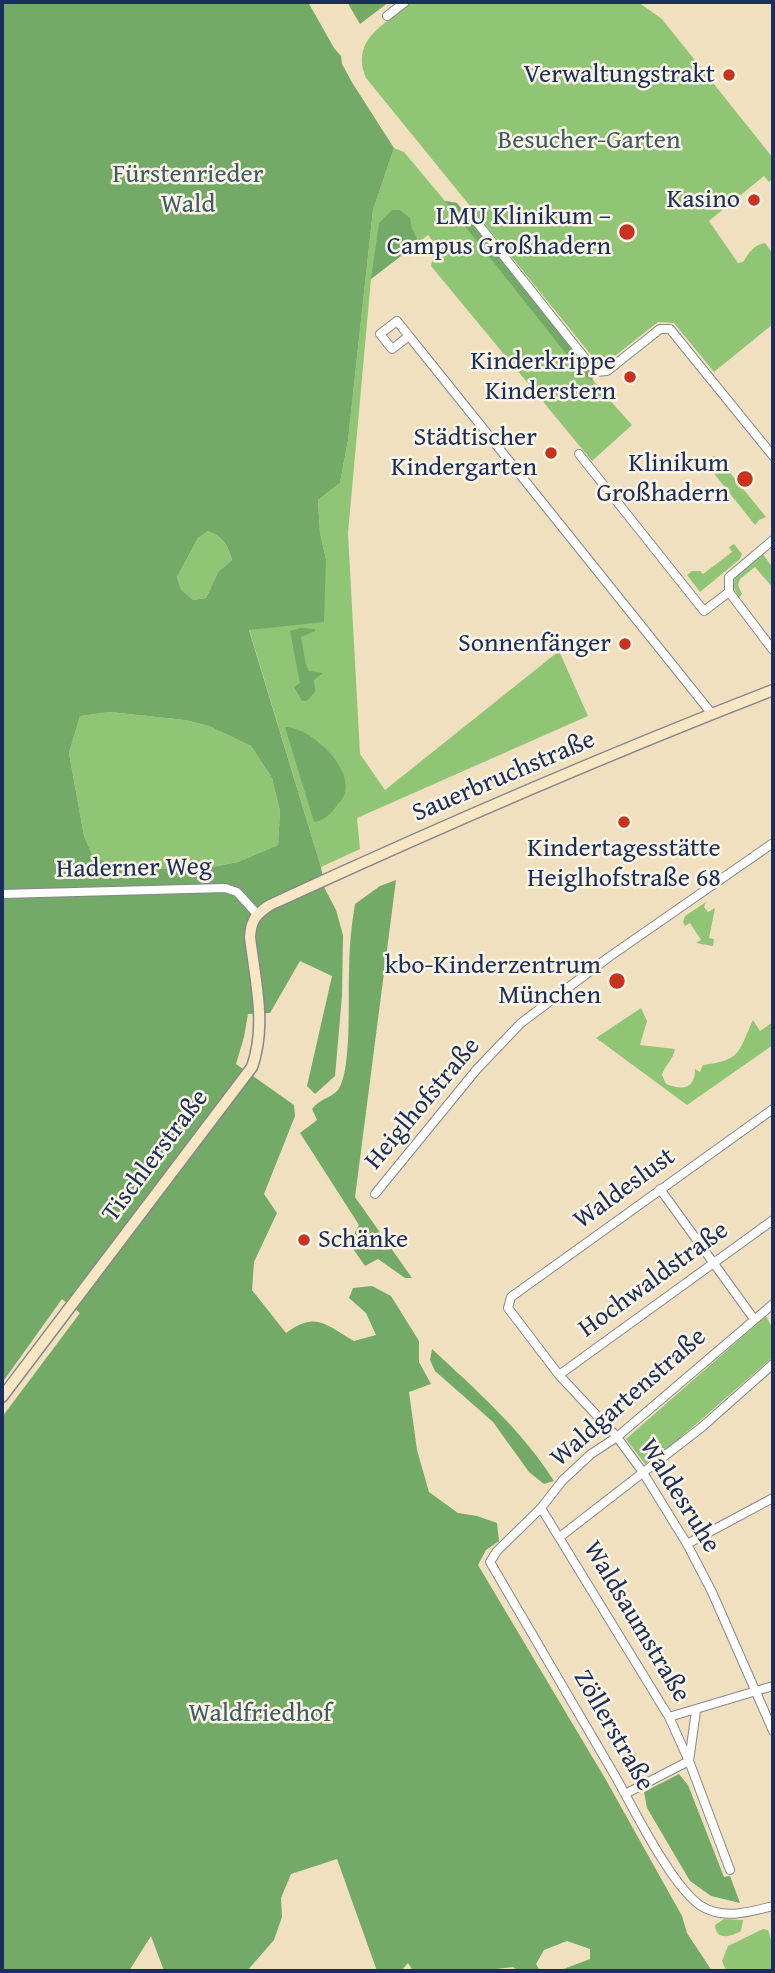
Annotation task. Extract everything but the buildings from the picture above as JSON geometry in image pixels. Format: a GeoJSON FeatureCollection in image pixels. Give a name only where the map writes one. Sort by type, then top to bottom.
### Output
{"type":"FeatureCollection","features":[{"type":"Feature","properties":{"kind":"street"},"geometry":{"type":"LineString","coordinates":[[387,16],[405,2]]}},
{"type":"Feature","properties":{"kind":"street"},"geometry":{"type":"LineString","coordinates":[[471,215],[596,372],[607,371],[660,328],[670,328],[773,456]]}},
{"type":"Feature","properties":{"kind":"street"},"geometry":{"type":"LineString","coordinates":[[409,335],[712,714]]}},
{"type":"Feature","properties":{"kind":"street"},"geometry":{"type":"LineString","coordinates":[[579,454],[704,611],[729,592]]}},
{"type":"Feature","properties":{"kind":"street"},"geometry":{"type":"LineString","coordinates":[[773,540],[729,577],[729,592],[773,650]]}},
{"type":"Feature","properties":{"kind":"street","name":"Sauerbruchstraße"},"geometry":{"type":"LineString","coordinates":[[257,914],[270,905],[329,878],[773,690]]}},
{"type":"Feature","properties":{"kind":"street","name":"Heiglhofstraße"},"geometry":{"type":"LineString","coordinates":[[375,1194],[477,1069],[521,1023],[609,957],[773,843]]}},
{"type":"Feature","properties":{"kind":"street","name":"Haderner Weg"},"geometry":{"type":"LineString","coordinates":[[2,894],[225,888],[237,892],[257,914]]}},
{"type":"Feature","properties":{"kind":"street","name":"Tischlerstraße"},"geometry":{"type":"LineString","coordinates":[[2,1397],[252,1067],[259,1040],[260,1021],[250,937],[257,914]]}},
{"type":"Feature","properties":{"kind":"street","name":"Waldeslust"},"geometry":{"type":"LineString","coordinates":[[508,1308],[511,1297],[773,1109]]}},
{"type":"Feature","properties":{"kind":"street"},"geometry":{"type":"LineString","coordinates":[[660,1189],[754,1319]]}},
{"type":"Feature","properties":{"kind":"street","name":"Hochwaldstraße"},"geometry":{"type":"LineString","coordinates":[[559,1375],[773,1220]]}},
{"type":"Feature","properties":{"kind":"street","name":"Waldesruhe"},"geometry":{"type":"LineString","coordinates":[[508,1308],[559,1375],[617,1437],[642,1471],[687,1544],[720,1609],[773,1731]]}},
{"type":"Feature","properties":{"kind":"street","name":"Waldgartenstraße"},"geometry":{"type":"LineString","coordinates":[[490,1562],[496,1551],[591,1454],[617,1437],[754,1319],[772,1310]]}},
{"type":"Feature","properties":{"kind":"street"},"geometry":{"type":"LineString","coordinates":[[561,1536],[702,1427],[773,1364]]}},
{"type":"Feature","properties":{"kind":"street"},"geometry":{"type":"LineString","coordinates":[[687,1544],[773,1499]]}},
{"type":"Feature","properties":{"kind":"street","name":"Waldsaumstraße"},"geometry":{"type":"LineString","coordinates":[[541,1508],[561,1536],[669,1717],[689,1761],[730,1870]]}},
{"type":"Feature","properties":{"kind":"street","name":"Zöllerstraße"},"geometry":{"type":"LineString","coordinates":[[490,1562],[625,1794],[687,1894],[712,1911],[728,1914],[746,1913],[773,1906]]}},
{"type":"Feature","properties":{"kind":"street"},"geometry":{"type":"LineString","coordinates":[[669,1717],[773,1686]]}},
{"type":"Feature","properties":{"kind":"street","name":"Waldsaumstraße"},"geometry":{"type":"LineString","coordinates":[[689,1761],[696,1711]]}},
{"type":"Feature","properties":{"kind":"street"},"geometry":{"type":"LineString","coordinates":[[625,1794],[689,1761]]}},
{"type":"Feature","properties":{"kind":"green space"},"geometry":{"type":"Polygon","coordinates":[[[2,2],[308,2],[341,56],[342,64],[353,84],[394,148],[373,210],[348,440],[340,483],[318,500],[320,533],[326,559],[324,622],[249,630],[321,867],[325,889],[336,910],[343,935],[342,996],[335,1076],[315,1094],[307,1086],[332,976],[300,961],[270,1013],[248,1014],[236,1064],[294,1105],[295,1116],[264,1194],[277,1213],[254,1262],[252,1290],[286,1333],[296,1326],[313,1321],[327,1325],[354,1341],[376,1335],[366,1313],[349,1298],[353,1288],[372,1286],[391,1296],[419,1341],[419,1362],[431,1384],[409,1392],[417,1450],[429,1492],[458,1513],[497,1523],[499,1541],[486,1550],[478,1565],[606,1780],[682,1916],[687,1933],[712,1971],[518,1971],[513,1967],[466,1971],[413,1971],[408,1963],[401,1971],[377,1971],[337,1859],[291,1874],[281,1898],[282,1917],[274,1940],[247,1971],[164,1971],[151,1936],[129,1971],[2,1971],[2,1417],[80,1313],[62,1299],[2,1383],[2,2]],[[208,531],[198,538],[177,577],[181,590],[193,600],[206,598],[218,572],[232,560],[224,542],[208,531]],[[110,712],[80,716],[69,753],[84,836],[94,859],[186,872],[238,862],[278,845],[280,811],[272,778],[251,746],[209,726],[185,720],[110,712]],[[567,1941],[544,1950],[536,1964],[539,1969],[561,1970],[590,1959],[590,1949],[567,1941]]]}},
{"type":"Feature","properties":{"kind":"green space"},"geometry":{"type":"Polygon","coordinates":[[[347,2],[389,2],[360,24],[347,2]]]}},
{"type":"Feature","properties":{"kind":"green space","name":"Besucher-Garten"},"geometry":{"type":"Polygon","coordinates":[[[412,2],[638,2],[662,19],[773,158],[773,178],[769,182],[764,176],[709,221],[738,263],[743,262],[752,250],[761,244],[765,243],[773,254],[773,324],[714,372],[674,323],[658,322],[601,367],[366,78],[362,64],[367,42],[382,25],[412,2]]]}},
{"type":"Feature","properties":{"kind":"green space"},"geometry":{"type":"Polygon","coordinates":[[[394,148],[404,152],[445,201],[457,203],[600,389],[632,425],[592,461],[431,266],[436,246],[428,235],[371,279],[348,533],[360,754],[385,790],[559,651],[588,716],[357,818],[360,849],[321,867],[249,629],[265,626],[326,559],[320,533],[318,500],[340,483],[348,440],[373,210],[394,148]]]}},
{"type":"Feature","properties":{"kind":"green space"},"geometry":{"type":"Polygon","coordinates":[[[445,201],[457,203],[593,376],[592,381],[583,375],[445,201]]]}},
{"type":"Feature","properties":{"kind":"green space"},"geometry":{"type":"Polygon","coordinates":[[[392,210],[400,210],[410,218],[419,242],[371,279],[379,223],[392,210]]]}},
{"type":"Feature","properties":{"kind":"green space"},"geometry":{"type":"Polygon","coordinates":[[[714,456],[766,517],[755,525],[708,466],[708,459],[714,456]]]}},
{"type":"Feature","properties":{"kind":"green space"},"geometry":{"type":"Polygon","coordinates":[[[208,531],[224,542],[232,560],[218,572],[206,598],[193,600],[181,591],[177,577],[198,538],[208,531]]]}},
{"type":"Feature","properties":{"kind":"green space"},"geometry":{"type":"Polygon","coordinates":[[[734,544],[742,554],[740,559],[700,592],[687,575],[692,571],[700,571],[703,574],[732,552],[729,547],[734,544]]]}},
{"type":"Feature","properties":{"kind":"green space"},"geometry":{"type":"Polygon","coordinates":[[[763,554],[773,568],[773,588],[755,567],[740,579],[738,585],[742,594],[739,598],[733,587],[735,577],[763,554]]]}},
{"type":"Feature","properties":{"kind":"green space"},"geometry":{"type":"Polygon","coordinates":[[[301,628],[315,629],[301,637],[306,665],[309,671],[323,673],[314,680],[315,692],[307,701],[302,701],[294,687],[300,683],[290,631],[301,628]]]}},
{"type":"Feature","properties":{"kind":"green space"},"geometry":{"type":"Polygon","coordinates":[[[110,712],[185,720],[209,726],[251,746],[272,778],[280,811],[278,845],[238,862],[186,872],[94,859],[84,836],[69,753],[80,716],[110,712]]]}},
{"type":"Feature","properties":{"kind":"green space"},"geometry":{"type":"Polygon","coordinates":[[[285,727],[295,729],[317,741],[336,760],[342,771],[344,795],[332,812],[321,820],[314,822],[285,727]]]}},
{"type":"Feature","properties":{"kind":"green space"},"geometry":{"type":"Polygon","coordinates":[[[396,880],[355,1197],[412,1278],[405,1278],[378,1259],[365,1266],[349,1243],[359,1225],[300,1133],[317,1120],[312,1109],[335,1093],[342,1081],[347,1052],[349,956],[355,904],[380,886],[396,880]]]}},
{"type":"Feature","properties":{"kind":"green space"},"geometry":{"type":"Polygon","coordinates":[[[706,902],[704,907],[708,912],[715,908],[709,938],[714,939],[713,946],[696,943],[701,940],[690,923],[685,926],[683,922],[685,916],[706,902]]]}},
{"type":"Feature","properties":{"kind":"green space"},"geometry":{"type":"Polygon","coordinates":[[[641,1008],[647,1021],[640,1045],[675,1049],[662,1075],[666,1084],[672,1086],[687,1087],[693,1081],[695,1069],[700,1072],[703,1065],[732,1057],[741,1047],[753,1020],[760,1031],[773,1022],[773,1045],[687,1105],[596,1038],[641,1008]]]}},
{"type":"Feature","properties":{"kind":"green space"},"geometry":{"type":"Polygon","coordinates":[[[766,1316],[773,1329],[773,1357],[658,1457],[645,1464],[626,1439],[766,1316]]]}},
{"type":"Feature","properties":{"kind":"green space"},"geometry":{"type":"Polygon","coordinates":[[[432,1349],[513,1427],[554,1481],[544,1484],[529,1472],[493,1422],[435,1371],[430,1360],[432,1349]]]}},
{"type":"Feature","properties":{"kind":"green space"},"geometry":{"type":"Polygon","coordinates":[[[679,1774],[688,1785],[724,1877],[730,1876],[740,1903],[711,1896],[690,1881],[647,1808],[644,1792],[679,1774]]]}},
{"type":"Feature","properties":{"kind":"green space"},"geometry":{"type":"Polygon","coordinates":[[[724,1919],[743,1920],[741,1931],[729,1936],[718,1934],[715,1925],[724,1919]]]}},
{"type":"Feature","properties":{"kind":"green space"},"geometry":{"type":"Polygon","coordinates":[[[763,1929],[768,1930],[773,1945],[773,1971],[726,1971],[722,1961],[728,1946],[763,1929]]]}},
{"type":"Feature","properties":{"kind":"place","name":"Verwaltungstrakt"},"geometry":{"type":"Point","coordinates":[729,75]}},
{"type":"Feature","properties":{"kind":"place","name":"Kasino"},"geometry":{"type":"Point","coordinates":[754,200]}},
{"type":"Feature","properties":{"kind":"place","name":"LMU Klinikum – Campus Großhadern"},"geometry":{"type":"Point","coordinates":[627,232]}},
{"type":"Feature","properties":{"kind":"place","name":"Kinderkrippe Kinderstern"},"geometry":{"type":"Point","coordinates":[630,377]}},
{"type":"Feature","properties":{"kind":"place","name":"Städtischer Kindergarten"},"geometry":{"type":"Point","coordinates":[551,453]}},
{"type":"Feature","properties":{"kind":"place","name":"Klinikum Großhadern"},"geometry":{"type":"Point","coordinates":[745,479]}},
{"type":"Feature","properties":{"kind":"place","name":"Sonnenfänger"},"geometry":{"type":"Point","coordinates":[625,644]}},
{"type":"Feature","properties":{"kind":"place","name":"Kindertagesstätte Heiglhofstraße 68"},"geometry":{"type":"Point","coordinates":[624,822]}},
{"type":"Feature","properties":{"kind":"place","name":"kbo-Kinderzentrum München"},"geometry":{"type":"Point","coordinates":[617,981]}},
{"type":"Feature","properties":{"kind":"place","name":"Schänke"},"geometry":{"type":"Point","coordinates":[304,1240]}},
{"type":"Feature","properties":{"kind":"park label","name":"Fürstenrieder Wald"},"geometry":{"type":"Point","coordinates":[188,190]}},
{"type":"Feature","properties":{"kind":"park label","name":"Waldfriedhof"},"geometry":{"type":"Point","coordinates":[260,1714]}}]}
